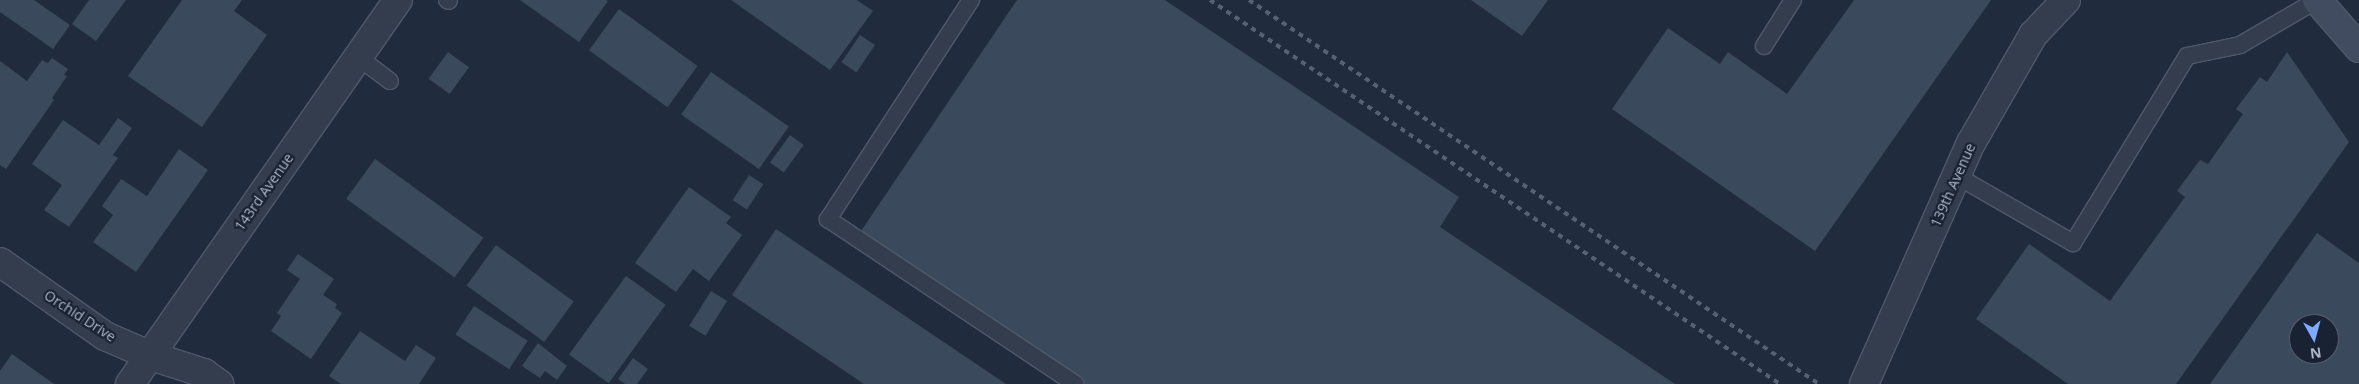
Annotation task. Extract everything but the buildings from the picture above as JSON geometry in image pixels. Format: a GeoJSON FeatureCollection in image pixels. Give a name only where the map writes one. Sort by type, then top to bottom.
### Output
{"type":"FeatureCollection","features":[{"type":"Feature","properties":{"kind":"main road"},"geometry":{"type":"LineString","coordinates":[[2317,0],[2359,48]]}},
{"type":"Feature","properties":{"kind":"street","name":"143rd Avenue"},"geometry":{"type":"LineString","coordinates":[[130,384],[398,0]]}},
{"type":"Feature","properties":{"kind":"street","name":"139th Avenue"},"geometry":{"type":"LineString","coordinates":[[1864,384],[1971,143],[2033,35],[2066,0]]}},
{"type":"Feature","properties":{"kind":"street","name":"Orchid Drive"},"geometry":{"type":"LineString","coordinates":[[0,262],[105,336],[151,356],[204,373],[219,384]]}},
{"type":"Feature","properties":{"kind":"lane"},"geometry":{"type":"LineString","coordinates":[[971,0],[828,219],[1075,384]]}},
{"type":"Feature","properties":{"kind":"lane"},"geometry":{"type":"LineString","coordinates":[[1764,46],[1793,0]]}},
{"type":"Feature","properties":{"kind":"lane"},"geometry":{"type":"LineString","coordinates":[[1957,176],[2073,243],[2186,56],[2240,45],[2317,0]]}},
{"type":"Feature","properties":{"kind":"lane"},"geometry":{"type":"LineString","coordinates":[[358,57],[390,81]]}},
{"type":"Feature","properties":{"kind":"railway"},"geometry":{"type":"LineString","coordinates":[[1210,0],[1780,384]]}},
{"type":"Feature","properties":{"kind":"railway"},"geometry":{"type":"LineString","coordinates":[[1249,0],[1819,384]]}}]}
